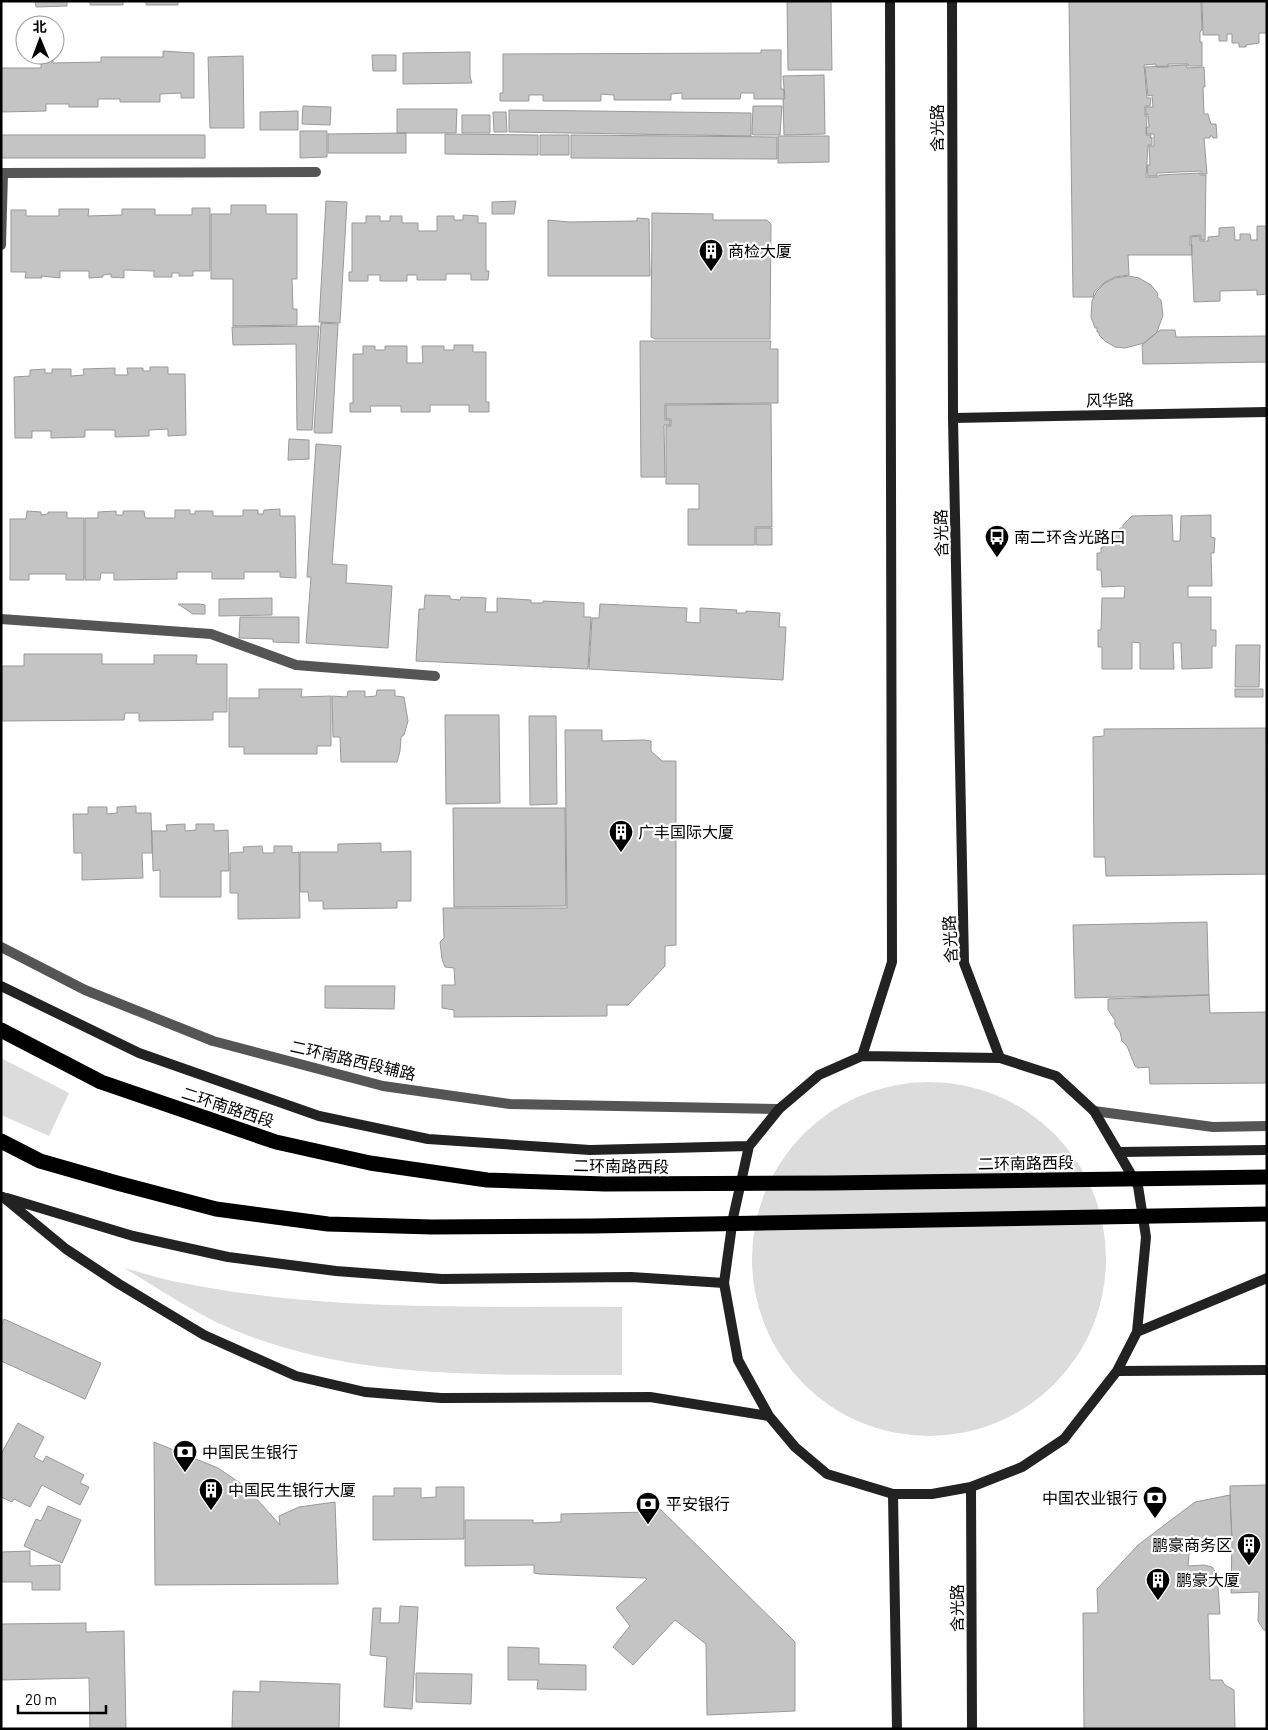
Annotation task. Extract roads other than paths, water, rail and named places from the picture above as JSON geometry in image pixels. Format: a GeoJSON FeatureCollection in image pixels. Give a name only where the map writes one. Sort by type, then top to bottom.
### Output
{"type":"FeatureCollection","features":[{"type":"Feature","properties":{"kind":"highway","name":"二环南路西段"},"geometry":{"type":"LineString","coordinates":[[1,1030],[101,1082],[276,1142],[370,1163],[487,1180],[615,1184],[1267,1177]]}},
{"type":"Feature","properties":{"kind":"highway"},"geometry":{"type":"LineString","coordinates":[[1,1141],[40,1161],[216,1209],[328,1224],[593,1226],[1267,1214]]}},
{"type":"Feature","properties":{"kind":"main road"},"geometry":{"type":"LineString","coordinates":[[862,1056],[892,962],[890,1]]}},
{"type":"Feature","properties":{"kind":"main road","name":"含光路"},"geometry":{"type":"LineString","coordinates":[[952,1],[953,418],[964,963],[1000,1058]]}},
{"type":"Feature","properties":{"kind":"main road","name":"风华路"},"geometry":{"type":"LineString","coordinates":[[953,418],[1267,412]]}},
{"type":"Feature","properties":{"kind":"main road","name":"二环南路西段"},"geometry":{"type":"LineString","coordinates":[[1,986],[139,1053],[319,1116],[337,1120],[428,1139],[590,1150],[749,1146]]}},
{"type":"Feature","properties":{"kind":"main road"},"geometry":{"type":"LineString","coordinates":[[862,1056],[1000,1058],[1056,1076],[1094,1110],[1138,1186],[1146,1237],[1137,1332],[1117,1371],[1064,1439],[1022,1467],[971,1487],[932,1494],[893,1494],[827,1474],[795,1447],[768,1416],[738,1360],[724,1283],[733,1218],[749,1146],[779,1109],[819,1074],[862,1056]]}},
{"type":"Feature","properties":{"kind":"main road"},"geometry":{"type":"LineString","coordinates":[[1120,1152],[1267,1150]]}},
{"type":"Feature","properties":{"kind":"main road"},"geometry":{"type":"LineString","coordinates":[[2,1196],[133,1236],[228,1257],[336,1271],[442,1279],[631,1277],[724,1283]]}},
{"type":"Feature","properties":{"kind":"main road"},"geometry":{"type":"LineString","coordinates":[[2,1196],[66,1249],[119,1284],[204,1335],[296,1376],[365,1392],[442,1398],[650,1396],[768,1416]]}},
{"type":"Feature","properties":{"kind":"main road"},"geometry":{"type":"LineString","coordinates":[[1137,1332],[1267,1278]]}},
{"type":"Feature","properties":{"kind":"main road"},"geometry":{"type":"LineString","coordinates":[[1117,1371],[1267,1370]]}},
{"type":"Feature","properties":{"kind":"main road","name":"含光路"},"geometry":{"type":"LineString","coordinates":[[971,1487],[972,1729]]}},
{"type":"Feature","properties":{"kind":"main road"},"geometry":{"type":"LineString","coordinates":[[893,1494],[897,1729]]}},
{"type":"Feature","properties":{"kind":"street"},"geometry":{"type":"LineString","coordinates":[[1,245],[2,173],[316,172]]}},
{"type":"Feature","properties":{"kind":"street"},"geometry":{"type":"LineString","coordinates":[[1,619],[211,634],[296,665],[435,676]]}},
{"type":"Feature","properties":{"kind":"street","name":"二环南路西段辅路"},"geometry":{"type":"LineString","coordinates":[[1,947],[85,990],[213,1041],[383,1086],[510,1104],[779,1109]]}},
{"type":"Feature","properties":{"kind":"street"},"geometry":{"type":"LineString","coordinates":[[1094,1110],[1213,1127],[1267,1126]]}},
{"type":"Feature","properties":{"kind":"place","name":"商检大厦"},"geometry":{"type":"Point","coordinates":[711,272]}},
{"type":"Feature","properties":{"kind":"place","name":"南二环含光路口"},"geometry":{"type":"Point","coordinates":[997,558]}},
{"type":"Feature","properties":{"kind":"place","name":"广丰国际大厦"},"geometry":{"type":"Point","coordinates":[621,853]}},
{"type":"Feature","properties":{"kind":"place","name":"中国民生银行"},"geometry":{"type":"Point","coordinates":[185,1473]}},
{"type":"Feature","properties":{"kind":"place","name":"中国民生银行大厦"},"geometry":{"type":"Point","coordinates":[211,1511]}},
{"type":"Feature","properties":{"kind":"place","name":"中国农业银行"},"geometry":{"type":"Point","coordinates":[1155,1519]}},
{"type":"Feature","properties":{"kind":"place","name":"平安银行"},"geometry":{"type":"Point","coordinates":[648,1525]}},
{"type":"Feature","properties":{"kind":"place","name":"鹏豪商务区"},"geometry":{"type":"Point","coordinates":[1249,1566]}},
{"type":"Feature","properties":{"kind":"place","name":"鹏豪大厦"},"geometry":{"type":"Point","coordinates":[1158,1601]}}]}
